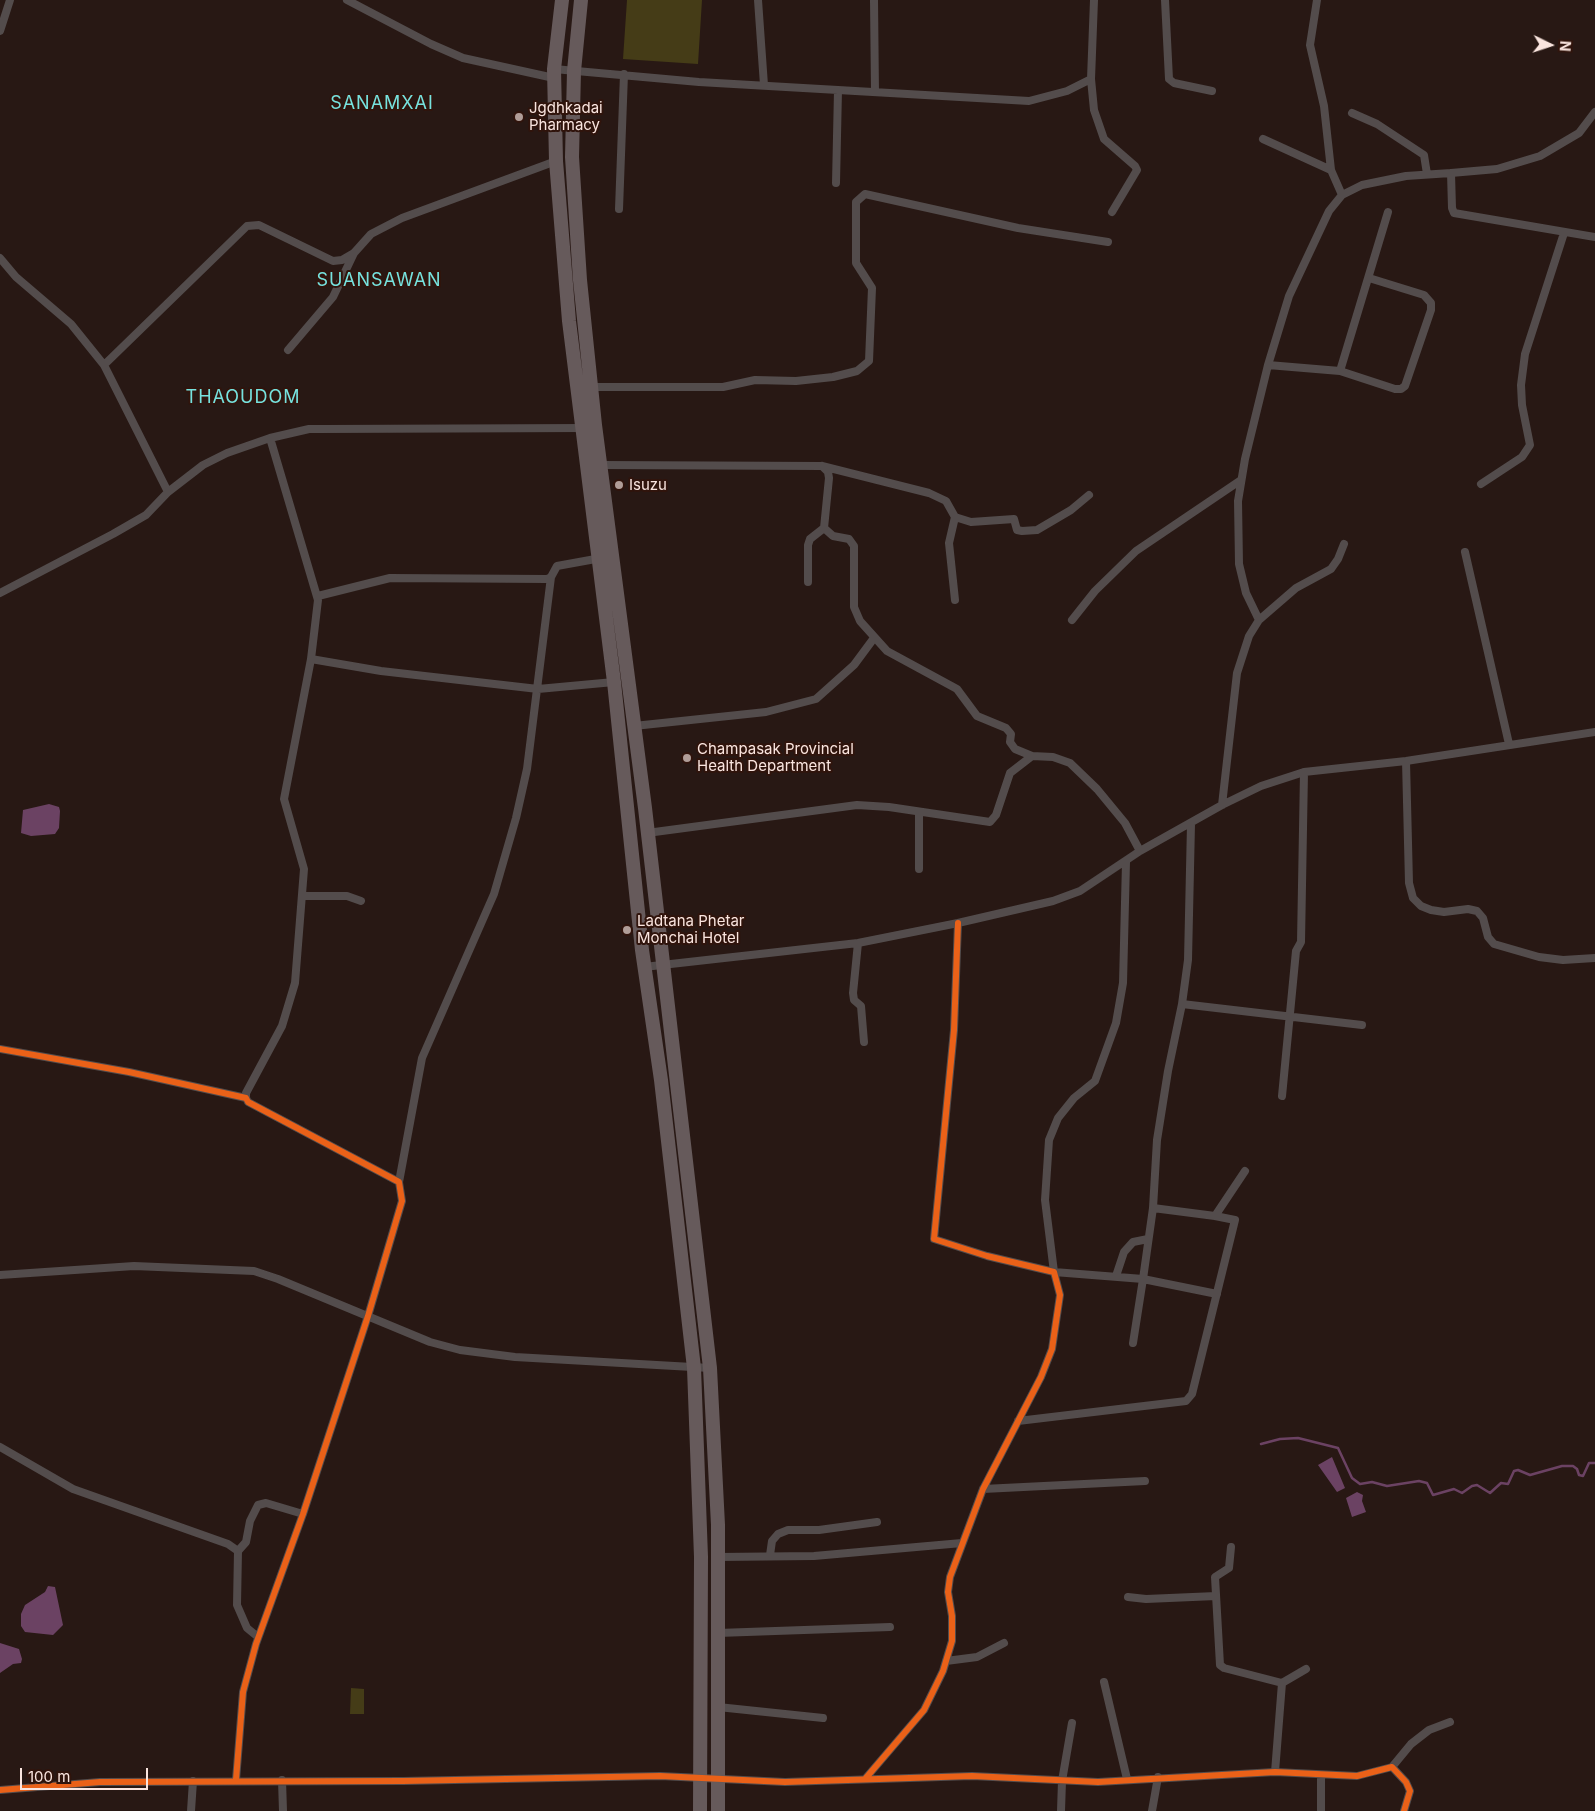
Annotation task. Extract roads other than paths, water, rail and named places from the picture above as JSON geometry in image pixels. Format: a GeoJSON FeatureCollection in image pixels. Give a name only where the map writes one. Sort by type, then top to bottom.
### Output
{"type":"FeatureCollection","features":[{"type":"Feature","properties":{"kind":"highway"},"geometry":{"type":"LineString","coordinates":[[562,0],[554,74],[556,161],[569,321],[589,427],[597,558],[614,682],[644,967],[661,1080],[694,1368],[700,1524],[700,1811]]}},
{"type":"Feature","properties":{"kind":"highway"},"geometry":{"type":"LineString","coordinates":[[581,0],[574,70],[573,167],[580,280],[592,387],[589,427],[602,465],[648,833],[710,1368],[718,1525],[718,1811]]}},
{"type":"Feature","properties":{"kind":"highway"},"geometry":{"type":"LineString","coordinates":[[700,1524],[718,1525]]}},
{"type":"Feature","properties":{"kind":"street"},"geometry":{"type":"LineString","coordinates":[[0,31],[10,0]]}},
{"type":"Feature","properties":{"kind":"street"},"geometry":{"type":"LineString","coordinates":[[347,0],[431,44],[463,58],[554,74],[574,70],[838,90],[1029,100],[1067,91],[1091,79]]}},
{"type":"Feature","properties":{"kind":"street"},"geometry":{"type":"LineString","coordinates":[[758,0],[764,85]]}},
{"type":"Feature","properties":{"kind":"street"},"geometry":{"type":"LineString","coordinates":[[874,0],[875,92]]}},
{"type":"Feature","properties":{"kind":"street"},"geometry":{"type":"LineString","coordinates":[[1094,0],[1091,79],[1094,110],[1104,139],[1135,166],[1137,170],[1112,212]]}},
{"type":"Feature","properties":{"kind":"street"},"geometry":{"type":"LineString","coordinates":[[1165,0],[1169,79],[1174,83],[1212,91]]}},
{"type":"Feature","properties":{"kind":"street"},"geometry":{"type":"LineString","coordinates":[[1317,0],[1309,40],[1324,106],[1331,170],[1342,195]]}},
{"type":"Feature","properties":{"kind":"street"},"geometry":{"type":"LineString","coordinates":[[618,210],[624,74]]}},
{"type":"Feature","properties":{"kind":"street"},"geometry":{"type":"LineString","coordinates":[[836,183],[838,90]]}},
{"type":"Feature","properties":{"kind":"street"},"geometry":{"type":"LineString","coordinates":[[1352,112],[1377,124],[1424,155],[1427,174]]}},
{"type":"Feature","properties":{"kind":"street"},"geometry":{"type":"LineString","coordinates":[[1259,620],[1246,593],[1239,564],[1238,501],[1268,365],[1289,296],[1329,211],[1342,195],[1362,185],[1406,176],[1497,169],[1540,156],[1580,133],[1595,112]]}},
{"type":"Feature","properties":{"kind":"street"},"geometry":{"type":"LineString","coordinates":[[1263,139],[1331,170]]}},
{"type":"Feature","properties":{"kind":"street"},"geometry":{"type":"LineString","coordinates":[[288,350],[333,297],[354,253],[365,238],[402,218],[556,161]]}},
{"type":"Feature","properties":{"kind":"street"},"geometry":{"type":"LineString","coordinates":[[1451,172],[1452,208],[1454,213],[1595,237]]}},
{"type":"Feature","properties":{"kind":"street"},"geometry":{"type":"LineString","coordinates":[[592,387],[722,388],[755,380],[796,380],[833,377],[857,371],[869,361],[872,288],[856,263],[856,202],[864,194],[1018,228],[1108,242]]}},
{"type":"Feature","properties":{"kind":"street"},"geometry":{"type":"LineString","coordinates":[[1340,371],[1388,212]]}},
{"type":"Feature","properties":{"kind":"street"},"geometry":{"type":"LineString","coordinates":[[104,365],[248,226],[260,225],[333,261],[342,260],[354,253]]}},
{"type":"Feature","properties":{"kind":"street"},"geometry":{"type":"LineString","coordinates":[[1481,484],[1522,457],[1530,446],[1520,385],[1525,354],[1564,233]]}},
{"type":"Feature","properties":{"kind":"street"},"geometry":{"type":"LineString","coordinates":[[0,258],[16,277],[71,324],[104,365],[168,492]]}},
{"type":"Feature","properties":{"kind":"street"},"geometry":{"type":"LineString","coordinates":[[1268,365],[1340,371],[1400,389],[1404,386],[1431,310],[1429,298],[1368,278]]}},
{"type":"Feature","properties":{"kind":"street"},"geometry":{"type":"LineString","coordinates":[[0,593],[146,515],[168,492],[204,465],[227,453],[270,438],[323,429],[589,427]]}},
{"type":"Feature","properties":{"kind":"street"},"geometry":{"type":"LineString","coordinates":[[270,438],[318,596],[311,659],[284,799],[286,813],[304,869],[304,896],[295,983],[282,1026],[246,1093],[246,1098],[248,1102],[399,1182]]}},
{"type":"Feature","properties":{"kind":"street"},"geometry":{"type":"LineString","coordinates":[[602,465],[822,466],[929,493],[946,501],[955,517],[949,543],[955,600]]}},
{"type":"Feature","properties":{"kind":"street"},"geometry":{"type":"LineString","coordinates":[[808,582],[808,545],[810,539],[824,528],[829,478],[828,472],[822,466]]}},
{"type":"Feature","properties":{"kind":"street"},"geometry":{"type":"LineString","coordinates":[[1072,620],[1095,591],[1136,551],[1242,480]]}},
{"type":"Feature","properties":{"kind":"street"},"geometry":{"type":"LineString","coordinates":[[955,517],[971,522],[1014,519],[1017,530],[1037,530],[1071,510],[1089,496]]}},
{"type":"Feature","properties":{"kind":"street"},"geometry":{"type":"LineString","coordinates":[[824,528],[833,536],[849,539],[854,546],[854,607],[860,621],[874,638],[887,651],[957,689],[966,698],[970,708],[977,716],[1006,728],[1011,734],[1010,742],[1015,749],[1032,756],[1053,757],[1070,763],[1097,789],[1125,823],[1140,852]]}},
{"type":"Feature","properties":{"kind":"street"},"geometry":{"type":"LineString","coordinates":[[1222,805],[1237,673],[1249,636],[1259,620],[1296,588],[1331,569],[1338,559],[1344,544]]}},
{"type":"Feature","properties":{"kind":"street"},"geometry":{"type":"LineString","coordinates":[[1464,552],[1509,744]]}},
{"type":"Feature","properties":{"kind":"street"},"geometry":{"type":"LineString","coordinates":[[236,1780],[243,1692],[258,1637],[303,1514],[368,1316],[402,1201],[399,1182],[422,1058],[486,914],[508,849],[527,769],[551,577],[557,566],[613,556]]}},
{"type":"Feature","properties":{"kind":"street"},"geometry":{"type":"LineString","coordinates":[[318,596],[390,578],[551,577]]}},
{"type":"Feature","properties":{"kind":"street"},"geometry":{"type":"LineString","coordinates":[[634,726],[766,712],[816,699],[854,665],[874,638]]}},
{"type":"Feature","properties":{"kind":"street"},"geometry":{"type":"LineString","coordinates":[[311,659],[381,672],[538,689],[614,682]]}},
{"type":"Feature","properties":{"kind":"street"},"geometry":{"type":"LineString","coordinates":[[644,967],[858,943],[958,923],[1053,901],[1080,892],[1140,852],[1222,805],[1261,786],[1304,772],[1406,761],[1595,732]]}},
{"type":"Feature","properties":{"kind":"street"},"geometry":{"type":"LineString","coordinates":[[648,833],[858,805],[888,807],[990,822],[996,815],[1010,773],[1032,756]]}},
{"type":"Feature","properties":{"kind":"street"},"geometry":{"type":"LineString","coordinates":[[1406,761],[1409,883],[1413,898],[1421,906],[1444,912],[1468,909],[1477,911],[1483,918],[1488,937],[1494,944],[1539,957],[1563,960],[1595,958]]}},
{"type":"Feature","properties":{"kind":"street"},"geometry":{"type":"LineString","coordinates":[[1282,1096],[1288,1018],[1296,951],[1301,942],[1304,772]]}},
{"type":"Feature","properties":{"kind":"street"},"geometry":{"type":"LineString","coordinates":[[919,812],[919,869]]}},
{"type":"Feature","properties":{"kind":"street"},"geometry":{"type":"LineString","coordinates":[[1132,1343],[1144,1279],[1153,1208],[1157,1140],[1168,1071],[1182,1004],[1188,960],[1191,824]]}},
{"type":"Feature","properties":{"kind":"street"},"geometry":{"type":"LineString","coordinates":[[865,1779],[924,1710],[946,1661],[952,1641],[952,1616],[948,1592],[950,1576],[983,1489],[1041,1377],[1052,1349],[1060,1295],[1054,1272],[1045,1200],[1049,1140],[1058,1118],[1069,1104],[1095,1081],[1116,1023],[1123,983],[1126,862]]}},
{"type":"Feature","properties":{"kind":"street"},"geometry":{"type":"LineString","coordinates":[[304,896],[347,896],[361,901]]}},
{"type":"Feature","properties":{"kind":"street"},"geometry":{"type":"LineString","coordinates":[[958,923],[954,1030],[934,1239],[987,1256],[1054,1272],[1144,1279],[1217,1294]]}},
{"type":"Feature","properties":{"kind":"street"},"geometry":{"type":"LineString","coordinates":[[858,943],[853,993],[854,1000],[861,1006],[864,1042]]}},
{"type":"Feature","properties":{"kind":"street"},"geometry":{"type":"LineString","coordinates":[[1182,1004],[1288,1018],[1362,1025]]}},
{"type":"Feature","properties":{"kind":"street"},"geometry":{"type":"LineString","coordinates":[[0,1049],[129,1072],[246,1098]]}},
{"type":"Feature","properties":{"kind":"street"},"geometry":{"type":"LineString","coordinates":[[1215,1216],[1245,1171]]}},
{"type":"Feature","properties":{"kind":"street"},"geometry":{"type":"LineString","coordinates":[[1018,1421],[1190,1398],[1235,1220],[1153,1208]]}},
{"type":"Feature","properties":{"kind":"street"},"geometry":{"type":"LineString","coordinates":[[1116,1276],[1124,1252],[1133,1242],[1148,1239]]}},
{"type":"Feature","properties":{"kind":"street"},"geometry":{"type":"LineString","coordinates":[[0,1275],[134,1266],[254,1271],[278,1279],[430,1342],[460,1350],[515,1357],[710,1368]]}},
{"type":"Feature","properties":{"kind":"street"},"geometry":{"type":"LineString","coordinates":[[0,1447],[73,1489],[228,1544],[238,1551]]}},
{"type":"Feature","properties":{"kind":"street"},"geometry":{"type":"LineString","coordinates":[[983,1489],[1145,1481]]}},
{"type":"Feature","properties":{"kind":"street"},"geometry":{"type":"LineString","coordinates":[[258,1637],[247,1628],[237,1604],[238,1551],[246,1542],[250,1521],[258,1504],[266,1503],[303,1514]]}},
{"type":"Feature","properties":{"kind":"street"},"geometry":{"type":"LineString","coordinates":[[770,1555],[772,1542],[778,1534],[788,1530],[819,1530],[877,1522]]}},
{"type":"Feature","properties":{"kind":"street"},"geometry":{"type":"LineString","coordinates":[[718,1557],[814,1556],[962,1543]]}},
{"type":"Feature","properties":{"kind":"street"},"geometry":{"type":"LineString","coordinates":[[1231,1547],[1229,1568],[1215,1577],[1220,1665],[1224,1668],[1282,1683],[1306,1669]]}},
{"type":"Feature","properties":{"kind":"street"},"geometry":{"type":"LineString","coordinates":[[1128,1597],[1146,1599],[1216,1596]]}},
{"type":"Feature","properties":{"kind":"street"},"geometry":{"type":"LineString","coordinates":[[718,1633],[890,1628]]}},
{"type":"Feature","properties":{"kind":"street"},"geometry":{"type":"LineString","coordinates":[[946,1661],[977,1657],[1004,1643]]}},
{"type":"Feature","properties":{"kind":"street"},"geometry":{"type":"LineString","coordinates":[[1104,1682],[1127,1779]]}},
{"type":"Feature","properties":{"kind":"street"},"geometry":{"type":"LineString","coordinates":[[1275,1772],[1282,1683]]}},
{"type":"Feature","properties":{"kind":"street"},"geometry":{"type":"LineString","coordinates":[[718,1707],[823,1718]]}},
{"type":"Feature","properties":{"kind":"street"},"geometry":{"type":"LineString","coordinates":[[0,1790],[100,1782],[236,1780],[700,1777],[785,1782],[972,1776],[1098,1782],[1158,1777],[1275,1772],[1308,1772],[1320,1775],[1357,1776],[1392,1768],[1411,1744],[1429,1730],[1450,1722]]}},
{"type":"Feature","properties":{"kind":"street"},"geometry":{"type":"LineString","coordinates":[[1061,1811],[1062,1781],[1072,1723]]}},
{"type":"Feature","properties":{"kind":"street"},"geometry":{"type":"LineString","coordinates":[[1392,1768],[1406,1782],[1410,1791],[1404,1811]]}},
{"type":"Feature","properties":{"kind":"street"},"geometry":{"type":"LineString","coordinates":[[1320,1775],[1321,1811]]}},
{"type":"Feature","properties":{"kind":"street"},"geometry":{"type":"LineString","coordinates":[[1152,1811],[1158,1777]]}},
{"type":"Feature","properties":{"kind":"street"},"geometry":{"type":"LineString","coordinates":[[282,1780],[283,1811]]}},
{"type":"Feature","properties":{"kind":"street"},"geometry":{"type":"LineString","coordinates":[[191,1811],[193,1781]]}},
{"type":"Feature","properties":{"kind":"waterway"},"geometry":{"type":"LineString","coordinates":[[1261,1444],[1280,1439],[1298,1438],[1338,1448],[1352,1478],[1360,1484],[1372,1482],[1387,1486],[1419,1481],[1427,1483],[1433,1495],[1454,1489],[1462,1493],[1477,1485],[1490,1493],[1501,1483],[1508,1484],[1514,1471],[1518,1470],[1530,1475],[1562,1466],[1573,1466],[1577,1469],[1579,1475],[1583,1476],[1589,1463],[1595,1463]]}},
{"type":"Feature","properties":{"kind":"place","name":"Jgdhkadai Pharmacy"},"geometry":{"type":"Point","coordinates":[519,117]}},
{"type":"Feature","properties":{"kind":"place","name":"Isuzu"},"geometry":{"type":"Point","coordinates":[619,485]}},
{"type":"Feature","properties":{"kind":"place","name":"Champasak Provincial Health Department"},"geometry":{"type":"Point","coordinates":[687,758]}},
{"type":"Feature","properties":{"kind":"place","name":"Ladtana Phetar Monchai Hotel"},"geometry":{"type":"Point","coordinates":[627,930]}},
{"type":"Feature","properties":{"kind":"district","name":"SANAMXAI"},"geometry":{"type":"Point","coordinates":[382,104]}},
{"type":"Feature","properties":{"kind":"district","name":"SUANSAWAN"},"geometry":{"type":"Point","coordinates":[379,281]}},
{"type":"Feature","properties":{"kind":"district","name":"THAOUDOM"},"geometry":{"type":"Point","coordinates":[243,398]}}]}
